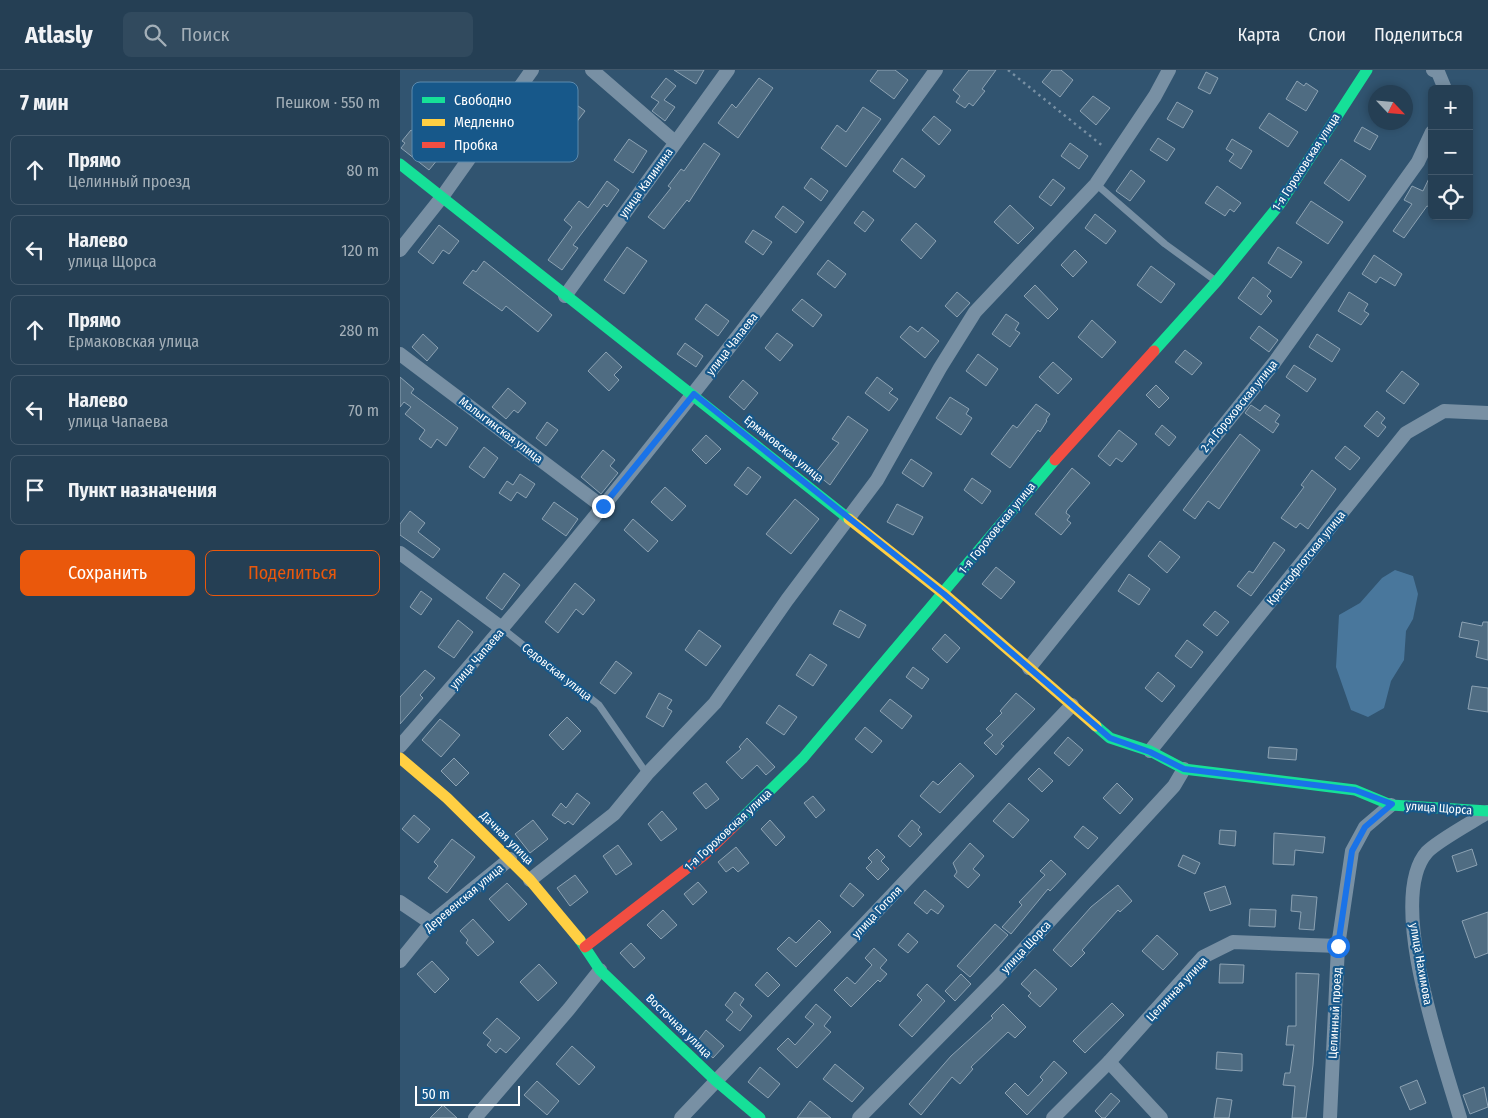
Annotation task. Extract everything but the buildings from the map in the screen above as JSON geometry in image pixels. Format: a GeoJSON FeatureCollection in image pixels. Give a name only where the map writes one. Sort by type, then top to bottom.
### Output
{"type":"FeatureCollection","features":[{"type":"Feature","properties":{"kind":"street"},"geometry":{"type":"LineString","coordinates":[[523,82],[532,70]]}},
{"type":"Feature","properties":{"kind":"street"},"geometry":{"type":"LineString","coordinates":[[592,70],[675,142]]}},
{"type":"Feature","properties":{"kind":"street","name":"улица Калинина"},"geometry":{"type":"LineString","coordinates":[[565,296],[728,70]]}},
{"type":"Feature","properties":{"kind":"street","name":"улица Чапаева"},"geometry":{"type":"LineString","coordinates":[[400,746],[503,630],[694,394],[788,273],[936,70]]}},
{"type":"Feature","properties":{"kind":"street"},"geometry":{"type":"LineString","coordinates":[[530,880],[614,814],[647,774],[715,703],[787,600],[877,480],[940,368],[975,312],[1096,184],[1155,96],[1169,70]]}},
{"type":"Feature","properties":{"kind":"street","name":"1-я Гороховская улица"},"geometry":{"type":"LineString","coordinates":[[585,947],[703,856],[803,758],[944,594],[1020,499],[1216,281],[1280,204],[1367,70]]}},
{"type":"Feature","properties":{"kind":"street"},"geometry":{"type":"LineString","coordinates":[[1433,70],[1438,72],[1443,85]]}},
{"type":"Feature","properties":{"kind":"street","name":"2-я Гороховская улица"},"geometry":{"type":"LineString","coordinates":[[1029,668],[1274,363],[1418,162],[1428,141]]}},
{"type":"Feature","properties":{"kind":"street"},"geometry":{"type":"LineString","coordinates":[[400,250],[467,162]]}},
{"type":"Feature","properties":{"kind":"street","name":"Ермаковская улица"},"geometry":{"type":"LineString","coordinates":[[400,164],[565,296],[694,394],[944,594],[1110,738],[1150,752]]}},
{"type":"Feature","properties":{"kind":"street","name":"Малыгинская улица"},"geometry":{"type":"LineString","coordinates":[[400,354],[603,506]]}},
{"type":"Feature","properties":{"kind":"street","name":"Краснофлотская улица"},"geometry":{"type":"LineString","coordinates":[[1150,752],[1406,433],[1444,411],[1488,413]]}},
{"type":"Feature","properties":{"kind":"street","name":"Седовская улица"},"geometry":{"type":"LineString","coordinates":[[400,553],[503,630]]}},
{"type":"Feature","properties":{"kind":"street","name":"улица Гоголя"},"geometry":{"type":"LineString","coordinates":[[681,1118],[715,1080],[744,1054],[1072,705]]}},
{"type":"Feature","properties":{"kind":"street","name":"улица Щорса"},"geometry":{"type":"LineString","coordinates":[[1150,752],[1184,769],[1355,790],[1392,804],[1488,812]]}},
{"type":"Feature","properties":{"kind":"street","name":"Дачная улица"},"geometry":{"type":"LineString","coordinates":[[400,758],[447,798],[530,880],[585,947]]}},
{"type":"Feature","properties":{"kind":"street","name":"улица Щорса"},"geometry":{"type":"LineString","coordinates":[[859,1118],[998,977],[1174,786],[1184,769]]}},
{"type":"Feature","properties":{"kind":"street","name":"Целинный проезд"},"geometry":{"type":"LineString","coordinates":[[1330,1118],[1338,946],[1352,851],[1365,827],[1392,804]]}},
{"type":"Feature","properties":{"kind":"street","name":"улица Нахимова"},"geometry":{"type":"LineString","coordinates":[[1460,1118],[1431,1018],[1412,930],[1412,882],[1427,852],[1488,812]]}},
{"type":"Feature","properties":{"kind":"street","name":"Деревенская улица"},"geometry":{"type":"LineString","coordinates":[[400,961],[431,923],[510,860]]}},
{"type":"Feature","properties":{"kind":"street"},"geometry":{"type":"LineString","coordinates":[[400,902],[431,923]]}},
{"type":"Feature","properties":{"kind":"street","name":"Целинная улица"},"geometry":{"type":"LineString","coordinates":[[1053,1118],[1110,1062],[1203,957],[1233,942],[1338,946]]}},
{"type":"Feature","properties":{"kind":"street","name":"Восточная улица"},"geometry":{"type":"LineString","coordinates":[[585,947],[600,970],[715,1080],[760,1118]]}},
{"type":"Feature","properties":{"kind":"street"},"geometry":{"type":"LineString","coordinates":[[475,1118],[570,1009],[600,970]]}},
{"type":"Feature","properties":{"kind":"street"},"geometry":{"type":"LineString","coordinates":[[1110,1062],[1160,1118]]}},
{"type":"Feature","properties":{"kind":"lane"},"geometry":{"type":"LineString","coordinates":[[1096,184],[1165,244],[1216,281]]}},
{"type":"Feature","properties":{"kind":"lane","name":"Седовская улица"},"geometry":{"type":"LineString","coordinates":[[503,630],[598,705],[647,774]]}},
{"type":"Feature","properties":{"kind":"path"},"geometry":{"type":"LineString","coordinates":[[1008,70],[1104,147],[1108,165]]}},
{"type":"Feature","properties":{"kind":"water"},"geometry":{"type":"Polygon","coordinates":[[[1395,570],[1413,576],[1418,594],[1413,619],[1406,631],[1404,660],[1391,681],[1384,708],[1368,717],[1351,710],[1336,667],[1339,615],[1360,603],[1382,578],[1395,570]]]}},
{"type":"Feature","properties":{"kind":"traffic: fast"},"geometry":{"type":"LineString","coordinates":[[1154,351],[1217,281],[1280,204],[1367,70]]}},
{"type":"Feature","properties":{"kind":"traffic: fast"},"geometry":{"type":"LineString","coordinates":[[400,164],[849,519]]}},
{"type":"Feature","properties":{"kind":"traffic: fast"},"geometry":{"type":"LineString","coordinates":[[735,825],[803,758],[1055,460]]}},
{"type":"Feature","properties":{"kind":"traffic: fast"},"geometry":{"type":"LineString","coordinates":[[1096,726],[1110,738],[1150,751],[1184,769],[1355,790],[1391,805],[1488,811]]}},
{"type":"Feature","properties":{"kind":"traffic: fast"},"geometry":{"type":"LineString","coordinates":[[580,940],[600,970],[715,1080],[760,1118]]}},
{"type":"Feature","properties":{"kind":"traffic: slow"},"geometry":{"type":"LineString","coordinates":[[849,519],[944,594],[1096,726]]}},
{"type":"Feature","properties":{"kind":"traffic: slow"},"geometry":{"type":"LineString","coordinates":[[400,758],[447,798],[530,880],[580,940]]}},
{"type":"Feature","properties":{"kind":"traffic: jam"},"geometry":{"type":"LineString","coordinates":[[1055,460],[1154,351]]}},
{"type":"Feature","properties":{"kind":"traffic: jam"},"geometry":{"type":"LineString","coordinates":[[585,947],[703,856],[735,825]]}},
{"type":"Feature","properties":{"kind":"route"},"geometry":{"type":"LineString","coordinates":[[603,506],[694,394],[944,594],[1110,738],[1150,752],[1184,769],[1355,790],[1392,804],[1365,827],[1352,851],[1338,946]]}}]}
